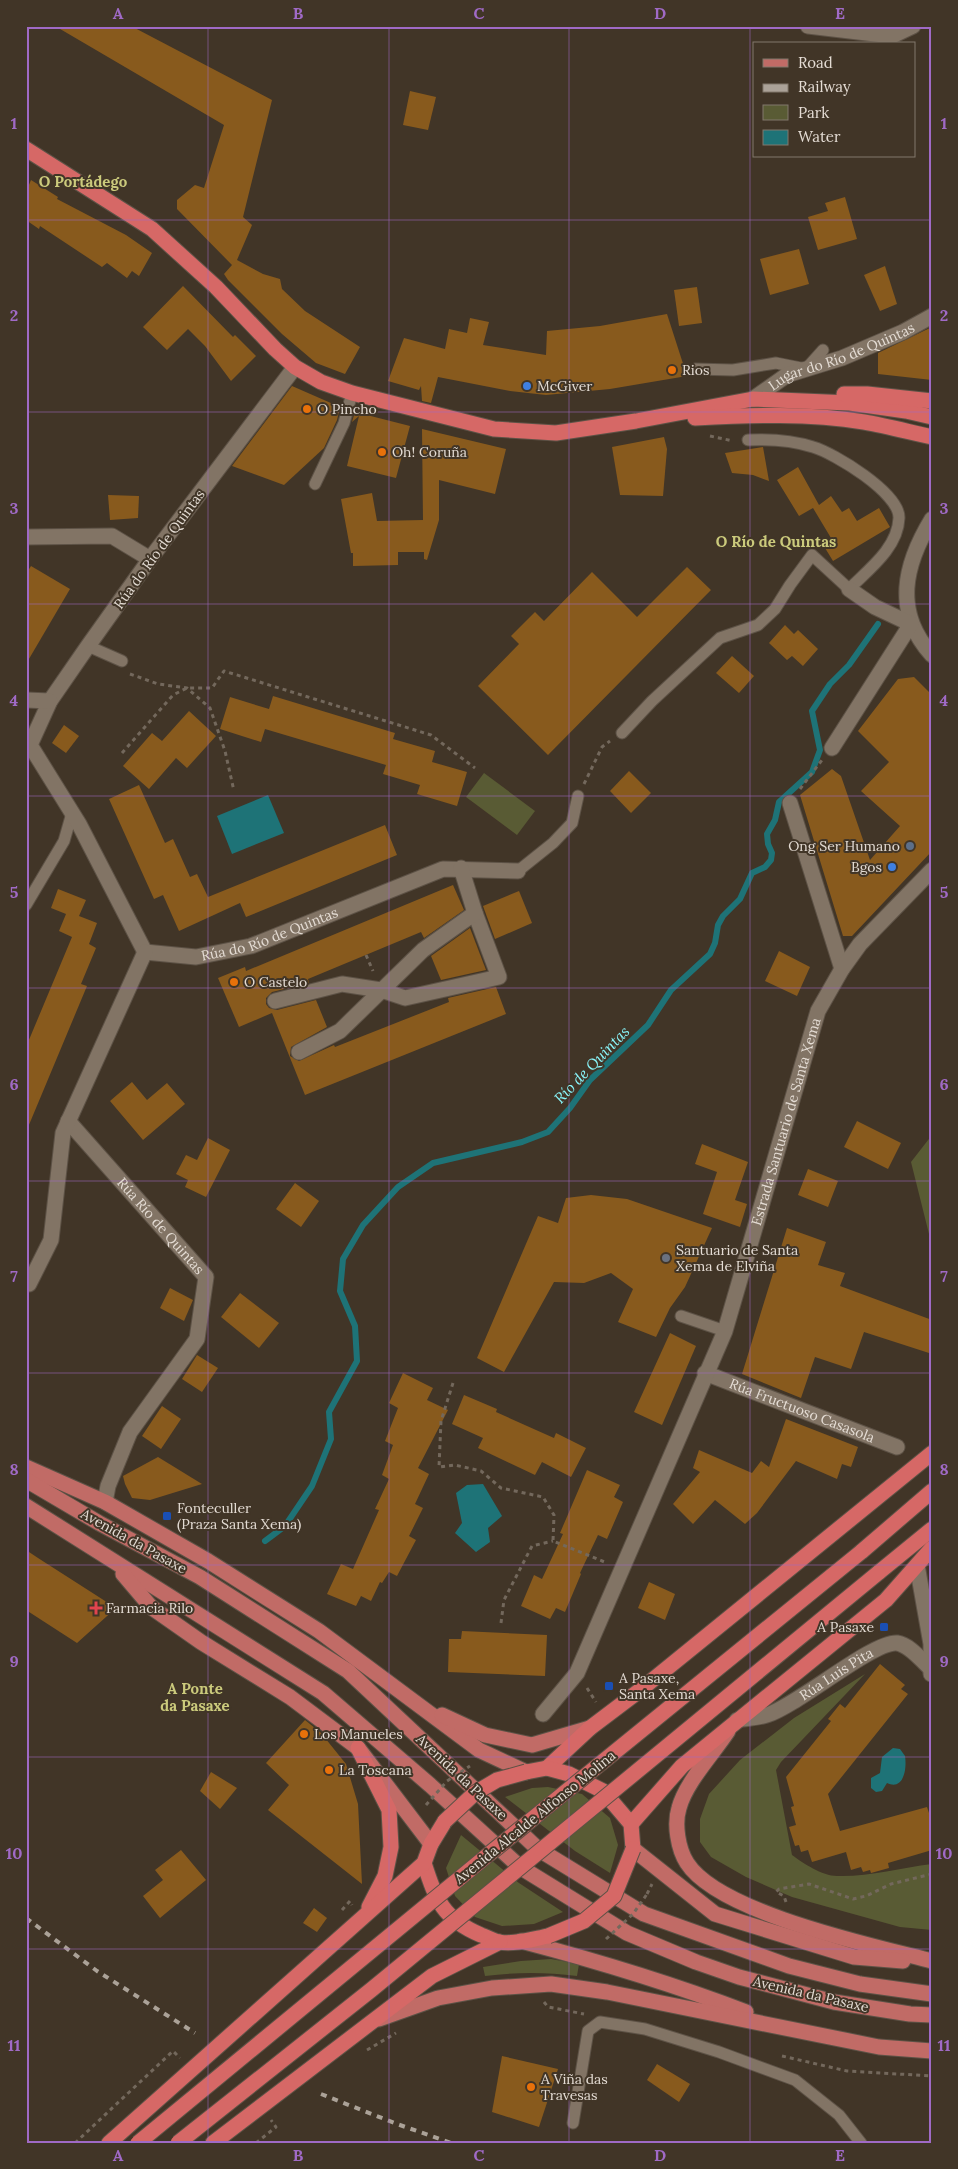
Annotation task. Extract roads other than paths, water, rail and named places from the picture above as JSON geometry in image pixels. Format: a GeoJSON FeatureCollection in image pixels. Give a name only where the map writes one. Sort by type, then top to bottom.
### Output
{"type":"FeatureCollection","features":[{"type":"Feature","properties":{"kind":"highway"},"geometry":{"type":"LineString","coordinates":[[26,149],[152,229],[216,287],[295,367],[322,382],[352,393],[494,429],[556,433],[636,422],[752,399],[809,394],[867,394],[932,400]]}},
{"type":"Feature","properties":{"kind":"highway"},"geometry":{"type":"LineString","coordinates":[[752,399],[850,403],[906,411],[932,417]]}},
{"type":"Feature","properties":{"kind":"highway"},"geometry":{"type":"LineString","coordinates":[[636,422],[736,416],[827,418],[863,422],[932,437]]}},
{"type":"Feature","properties":{"kind":"highway"},"geometry":{"type":"LineString","coordinates":[[863,422],[932,445]]}},
{"type":"Feature","properties":{"kind":"highway"},"geometry":{"type":"LineString","coordinates":[[547,1768],[590,1728],[779,1578],[932,1453]]}},
{"type":"Feature","properties":{"kind":"highway"},"geometry":{"type":"LineString","coordinates":[[779,1578],[932,1465]]}},
{"type":"Feature","properties":{"kind":"highway","name":"Avenida Alcalde Alfonso Molina"},"geometry":{"type":"LineString","coordinates":[[138,2143],[482,1859],[861,1552],[932,1491]]}},
{"type":"Feature","properties":{"kind":"highway","name":"Avenida Alcalde Alfonso Molina"},"geometry":{"type":"LineString","coordinates":[[178,2143],[371,1990],[932,1530]]}},
{"type":"Feature","properties":{"kind":"highway"},"geometry":{"type":"LineString","coordinates":[[631,1824],[682,1766],[886,1600],[932,1548]]}},
{"type":"Feature","properties":{"kind":"highway"},"geometry":{"type":"LineString","coordinates":[[917,1564],[932,1553]]}},
{"type":"Feature","properties":{"kind":"highway"},"geometry":{"type":"LineString","coordinates":[[358,1748],[389,1810],[391,1847],[385,1876],[364,1916]]}},
{"type":"Feature","properties":{"kind":"highway"},"geometry":{"type":"LineString","coordinates":[[109,2143],[140,2113],[424,1863],[431,1844],[445,1821],[475,1793],[497,1780],[547,1768],[568,1774],[603,1791],[631,1824],[633,1849],[614,1896],[584,1921],[548,1936],[521,1941],[500,1942],[432,1976],[213,2143]]}},
{"type":"Feature","properties":{"kind":"highway"},"geometry":{"type":"LineString","coordinates":[[424,1863],[433,1889],[444,1910],[462,1927],[500,1942]]}},
{"type":"Feature","properties":{"kind":"main road"},"geometry":{"type":"LineString","coordinates":[[26,1468],[105,1502],[208,1561],[319,1631],[479,1750],[526,1772]]}},
{"type":"Feature","properties":{"kind":"main road","name":"Avenida da Pasaxe"},"geometry":{"type":"LineString","coordinates":[[26,1480],[99,1523],[200,1577],[348,1671],[538,1849],[644,1914],[789,1966],[860,1984],[932,1994]]}},
{"type":"Feature","properties":{"kind":"main road","name":"Avenida da Pasaxe"},"geometry":{"type":"LineString","coordinates":[[26,1506],[323,1693],[430,1785],[520,1867],[627,1933],[696,1962],[739,1977],[834,2002],[910,2014],[932,2014]]}},
{"type":"Feature","properties":{"kind":"main road"},"geometry":{"type":"LineString","coordinates":[[114,1563],[151,1606],[201,1642],[290,1697],[358,1748],[431,1844]]}},
{"type":"Feature","properties":{"kind":"main road"},"geometry":{"type":"LineString","coordinates":[[416,1704],[485,1735],[532,1745],[590,1728]]}},
{"type":"Feature","properties":{"kind":"main road"},"geometry":{"type":"LineString","coordinates":[[737,1720],[687,1789],[679,1808],[677,1820],[679,1842],[687,1863],[706,1883],[761,1912],[932,1962]]}},
{"type":"Feature","properties":{"kind":"main road"},"geometry":{"type":"LineString","coordinates":[[633,1849],[715,1914],[854,1957],[932,1962]]}},
{"type":"Feature","properties":{"kind":"main road"},"geometry":{"type":"LineString","coordinates":[[521,1941],[563,1952],[715,2000],[783,2027]]}},
{"type":"Feature","properties":{"kind":"main road"},"geometry":{"type":"LineString","coordinates":[[371,2022],[438,1998],[492,1988],[551,1984],[607,1992],[879,2047],[932,2051]]}},
{"type":"Feature","properties":{"kind":"street"},"geometry":{"type":"LineString","coordinates":[[808,26],[892,36],[913,26]]}},
{"type":"Feature","properties":{"kind":"street","name":"Lugar do Río de Quintas"},"geometry":{"type":"LineString","coordinates":[[752,399],[787,375],[842,358],[895,336],[932,316]]}},
{"type":"Feature","properties":{"kind":"street","name":"Rúa do Río de Quintas"},"geometry":{"type":"LineString","coordinates":[[295,367],[150,559],[88,646],[50,701],[30,745],[72,813],[145,952],[196,957],[251,946],[444,869],[518,871]]}},
{"type":"Feature","properties":{"kind":"street"},"geometry":{"type":"LineString","coordinates":[[932,519],[925,530],[906,582],[907,610],[911,624],[917,636],[932,656]]}},
{"type":"Feature","properties":{"kind":"street"},"geometry":{"type":"LineString","coordinates":[[26,537],[112,536],[150,559]]}},
{"type":"Feature","properties":{"kind":"street"},"geometry":{"type":"LineString","coordinates":[[850,589],[875,607],[911,624]]}},
{"type":"Feature","properties":{"kind":"street"},"geometry":{"type":"LineString","coordinates":[[832,748],[911,624]]}},
{"type":"Feature","properties":{"kind":"street"},"geometry":{"type":"LineString","coordinates":[[26,700],[50,701]]}},
{"type":"Feature","properties":{"kind":"street"},"geometry":{"type":"LineString","coordinates":[[790,803],[842,969]]}},
{"type":"Feature","properties":{"kind":"street"},"geometry":{"type":"LineString","coordinates":[[275,1002],[342,984],[380,990],[405,998],[499,977],[475,913],[461,868]]}},
{"type":"Feature","properties":{"kind":"street","name":"Estrada Santuario de Santa Xema"},"geometry":{"type":"LineString","coordinates":[[543,1714],[577,1673],[705,1373],[725,1331],[818,1011],[842,969],[860,944],[932,870]]}},
{"type":"Feature","properties":{"kind":"street"},"geometry":{"type":"LineString","coordinates":[[299,1052],[340,1031],[423,950],[475,913]]}},
{"type":"Feature","properties":{"kind":"street"},"geometry":{"type":"LineString","coordinates":[[26,1284],[29,1284],[51,1240],[63,1133],[145,952]]}},
{"type":"Feature","properties":{"kind":"street","name":"Rúa Río de Quintas"},"geometry":{"type":"LineString","coordinates":[[68,1121],[206,1277],[197,1339],[130,1432],[108,1486],[105,1502]]}},
{"type":"Feature","properties":{"kind":"street","name":"Rúa Fructuoso Casasola"},"geometry":{"type":"LineString","coordinates":[[705,1373],[897,1447]]}},
{"type":"Feature","properties":{"kind":"street","name":"Rúa Luis Pita"},"geometry":{"type":"LineString","coordinates":[[917,1564],[931,1644],[931,1673]]}},
{"type":"Feature","properties":{"kind":"street","name":"Rúa Luis Pita"},"geometry":{"type":"LineString","coordinates":[[737,1720],[767,1715],[808,1693],[864,1656],[896,1643],[907,1646],[931,1673]]}},
{"type":"Feature","properties":{"kind":"lane"},"geometry":{"type":"LineString","coordinates":[[695,369],[733,370],[776,363],[806,369],[823,350]]}},
{"type":"Feature","properties":{"kind":"lane"},"geometry":{"type":"LineString","coordinates":[[315,484],[344,423],[352,393]]}},
{"type":"Feature","properties":{"kind":"lane"},"geometry":{"type":"LineString","coordinates":[[622,733],[652,701],[720,638],[758,624],[775,610],[790,585],[812,555],[850,589],[886,552],[896,534],[899,516],[893,502],[856,470],[815,447],[779,439],[748,440]]}},
{"type":"Feature","properties":{"kind":"lane"},"geometry":{"type":"LineString","coordinates":[[88,646],[122,661]]}},
{"type":"Feature","properties":{"kind":"lane","name":"Rúa do Río de Quintas"},"geometry":{"type":"LineString","coordinates":[[518,871],[553,843],[572,823],[578,796]]}},
{"type":"Feature","properties":{"kind":"lane"},"geometry":{"type":"LineString","coordinates":[[26,905],[64,841],[72,813]]}},
{"type":"Feature","properties":{"kind":"lane"},"geometry":{"type":"LineString","coordinates":[[681,1316],[725,1331]]}},
{"type":"Feature","properties":{"kind":"lane"},"geometry":{"type":"LineString","coordinates":[[573,2123],[588,2032],[600,2022],[645,2029],[719,2052],[795,2080],[839,2116],[861,2143]]}},
{"type":"Feature","properties":{"kind":"water"},"geometry":{"type":"Polygon","coordinates":[[[268,795],[284,833],[232,854],[217,816],[268,795]]]}},
{"type":"Feature","properties":{"kind":"water"},"geometry":{"type":"Polygon","coordinates":[[[483,1484],[502,1516],[488,1528],[490,1542],[476,1552],[455,1533],[462,1523],[456,1493],[467,1485],[483,1484]]]}},
{"type":"Feature","properties":{"kind":"water"},"geometry":{"type":"Polygon","coordinates":[[[893,1748],[900,1749],[905,1756],[905,1772],[901,1781],[897,1784],[887,1783],[882,1791],[876,1792],[871,1788],[871,1778],[880,1773],[882,1757],[893,1748]]]}},
{"type":"Feature","properties":{"kind":"waterway","name":"Río de Quintas"},"geometry":{"type":"LineString","coordinates":[[265,1541],[285,1526],[312,1486],[331,1439],[329,1412],[357,1361],[355,1326],[340,1291],[343,1259],[363,1225],[398,1187],[433,1163],[522,1142],[548,1132],[570,1108],[590,1080],[648,1025],[671,990],[710,954],[715,943],[718,925],[723,916],[740,899],[752,873],[765,867],[771,860],[772,853],[768,844],[767,834],[775,820],[779,802],[812,772],[820,750],[812,711],[830,684],[849,665],[878,624]]}},
{"type":"Feature","properties":{"kind":"railway"},"geometry":{"type":"LineString","coordinates":[[26,1918],[97,1971],[195,2033]]}},
{"type":"Feature","properties":{"kind":"railway"},"geometry":{"type":"LineString","coordinates":[[321,2094],[451,2143]]}},
{"type":"Feature","properties":{"kind":"place","name":"Rios"},"geometry":{"type":"Point","coordinates":[672,370]}},
{"type":"Feature","properties":{"kind":"place","name":"McGiver"},"geometry":{"type":"Point","coordinates":[527,386]}},
{"type":"Feature","properties":{"kind":"place","name":"O Pincho"},"geometry":{"type":"Point","coordinates":[307,409]}},
{"type":"Feature","properties":{"kind":"place","name":"Oh! Coruña"},"geometry":{"type":"Point","coordinates":[382,452]}},
{"type":"Feature","properties":{"kind":"place","name":"Ong Ser Humano"},"geometry":{"type":"Point","coordinates":[910,846]}},
{"type":"Feature","properties":{"kind":"place","name":"Bgos"},"geometry":{"type":"Point","coordinates":[892,867]}},
{"type":"Feature","properties":{"kind":"place","name":"O Castelo"},"geometry":{"type":"Point","coordinates":[234,982]}},
{"type":"Feature","properties":{"kind":"place","name":"Santuario de Santa Xema de Elviña"},"geometry":{"type":"Point","coordinates":[666,1258]}},
{"type":"Feature","properties":{"kind":"place","name":"Fonteculler (Praza Santa Xema)"},"geometry":{"type":"Point","coordinates":[167,1516]}},
{"type":"Feature","properties":{"kind":"place","name":"Farmacia Rilo"},"geometry":{"type":"Point","coordinates":[96,1608]}},
{"type":"Feature","properties":{"kind":"place","name":"A Pasaxe"},"geometry":{"type":"Point","coordinates":[884,1627]}},
{"type":"Feature","properties":{"kind":"place","name":"A Pasaxe, Santa Xema"},"geometry":{"type":"Point","coordinates":[609,1686]}},
{"type":"Feature","properties":{"kind":"place","name":"Los Manueles"},"geometry":{"type":"Point","coordinates":[304,1734]}},
{"type":"Feature","properties":{"kind":"place","name":"La Toscana"},"geometry":{"type":"Point","coordinates":[329,1770]}},
{"type":"Feature","properties":{"kind":"place","name":"A Viña das Travesas"},"geometry":{"type":"Point","coordinates":[531,2087]}},
{"type":"Feature","properties":{"kind":"district","name":"O Portádego"},"geometry":{"type":"Point","coordinates":[83,182]}},
{"type":"Feature","properties":{"kind":"district","name":"O Río de Quintas"},"geometry":{"type":"Point","coordinates":[776,542]}},
{"type":"Feature","properties":{"kind":"district","name":"A Ponte da Pasaxe"},"geometry":{"type":"Point","coordinates":[195,1698]}}]}
